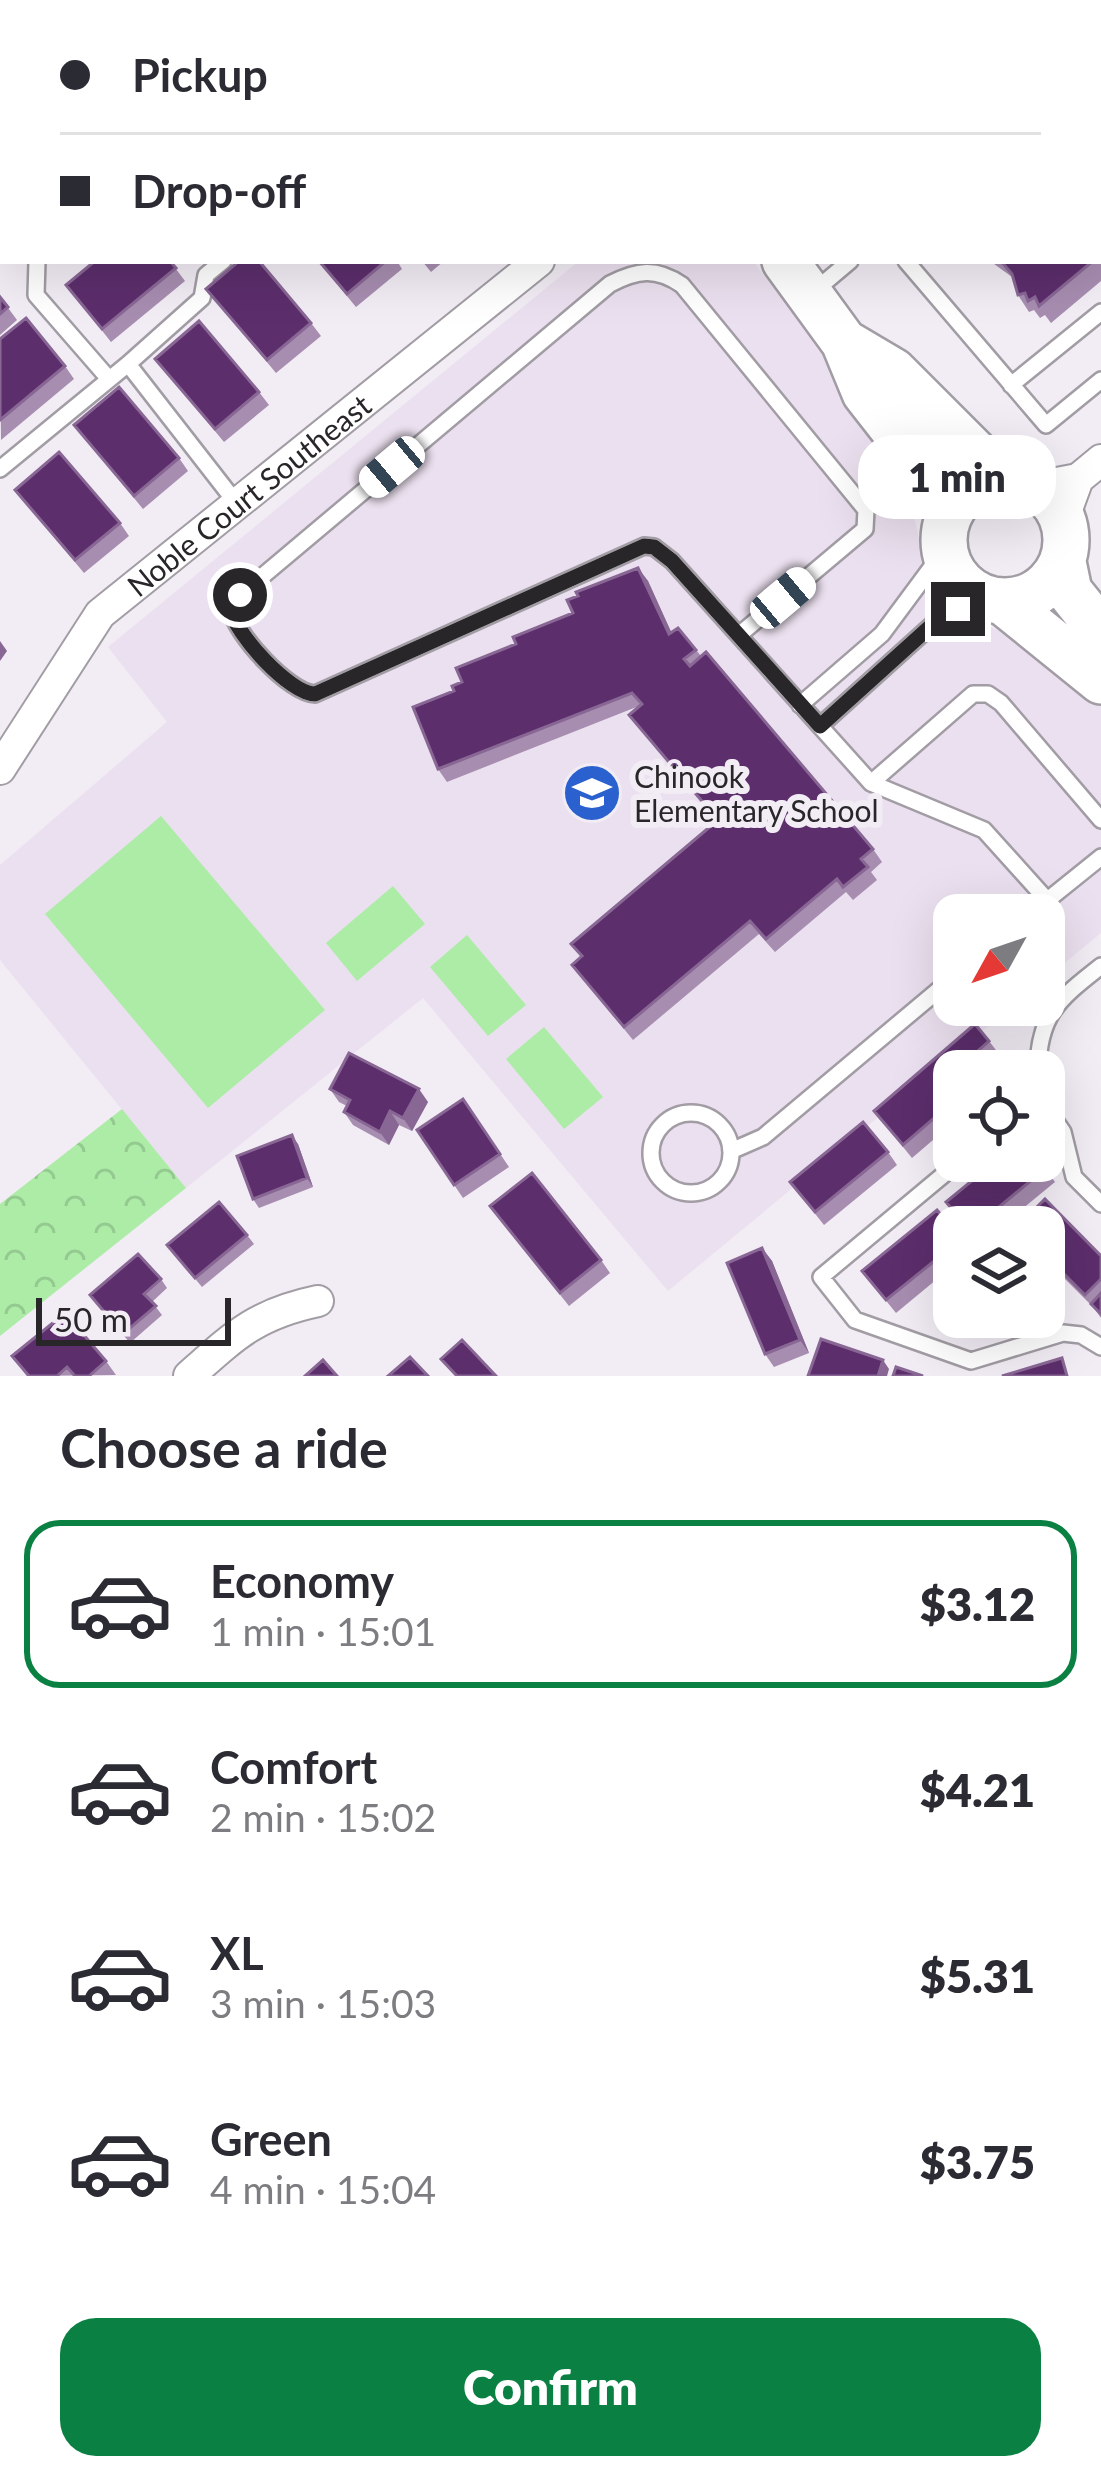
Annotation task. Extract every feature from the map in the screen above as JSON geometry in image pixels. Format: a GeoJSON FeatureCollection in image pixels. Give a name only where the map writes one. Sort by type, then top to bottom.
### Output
{"type":"FeatureCollection","features":[{"type":"Feature","properties":{"kind":"main road"},"geometry":{"type":"LineString","coordinates":[[797,278],[844,342],[865,393],[922,466],[947,532],[958,579],[993,599],[1101,681]]}},
{"type":"Feature","properties":{"kind":"main road"},"geometry":{"type":"LineString","coordinates":[[844,342],[893,371],[983,461],[1059,498]]}},
{"type":"Feature","properties":{"kind":"main road"},"geometry":{"type":"LineString","coordinates":[[947,532],[959,500],[974,487],[1059,498]]}},
{"type":"Feature","properties":{"kind":"main road"},"geometry":{"type":"LineString","coordinates":[[993,599],[1021,599],[1053,578],[1059,498]]}},
{"type":"Feature","properties":{"kind":"main road"},"geometry":{"type":"LineString","coordinates":[[1059,498],[1069,591],[1101,631]]}},
{"type":"Feature","properties":{"kind":"street","name":"Noble Court Southeast"},"geometry":{"type":"LineString","coordinates":[[0,770],[100,614],[535,264]]}},
{"type":"Feature","properties":{"kind":"street"},"geometry":{"type":"LineString","coordinates":[[189,1376],[279,1309],[318,1301]]}},
{"type":"Feature","properties":{"kind":"lane"},"geometry":{"type":"LineString","coordinates":[[37,264],[36,295],[109,379]]}},
{"type":"Feature","properties":{"kind":"lane"},"geometry":{"type":"LineString","coordinates":[[0,469],[202,298],[206,275],[220,264]]}},
{"type":"Feature","properties":{"kind":"lane"},"geometry":{"type":"LineString","coordinates":[[797,278],[841,264]]}},
{"type":"Feature","properties":{"kind":"lane"},"geometry":{"type":"LineString","coordinates":[[908,264],[1046,425],[1101,380]]}},
{"type":"Feature","properties":{"kind":"lane"},"geometry":{"type":"LineString","coordinates":[[739,635],[865,529],[866,510],[682,285],[654,271],[632,273],[610,284],[240,595],[231,609],[233,624],[293,688],[315,694],[644,546],[654,547],[672,561],[871,783],[985,830],[1041,894]]}},
{"type":"Feature","properties":{"kind":"lane"},"geometry":{"type":"LineString","coordinates":[[1011,385],[1101,312]]}},
{"type":"Feature","properties":{"kind":"lane"},"geometry":{"type":"LineString","coordinates":[[128,364],[237,504]]}},
{"type":"Feature","properties":{"kind":"lane"},"geometry":{"type":"LineString","coordinates":[[800,705],[882,634],[947,532]]}},
{"type":"Feature","properties":{"kind":"lane"},"geometry":{"type":"LineString","coordinates":[[820,726],[933,624],[993,599]]}},
{"type":"Feature","properties":{"kind":"lane"},"geometry":{"type":"LineString","coordinates":[[871,783],[973,694],[988,694],[1101,820]]}},
{"type":"Feature","properties":{"kind":"lane"},"geometry":{"type":"LineString","coordinates":[[1054,894],[1101,857]]}},
{"type":"Feature","properties":{"kind":"lane"},"geometry":{"type":"LineString","coordinates":[[1038,1050],[1038,1039],[1062,997],[1101,966]]}},
{"type":"Feature","properties":{"kind":"lane"},"geometry":{"type":"LineString","coordinates":[[731,1151],[763,1137],[933,995]]}},
{"type":"Feature","properties":{"kind":"lane"},"geometry":{"type":"LineString","coordinates":[[688,1113],[713,1119],[729,1139],[731,1151],[725,1176],[717,1185],[693,1194],[669,1188],[650,1156],[656,1132],[665,1122],[688,1113]]}},
{"type":"Feature","properties":{"kind":"lane"},"geometry":{"type":"LineString","coordinates":[[1065,1136],[1074,1177],[1101,1204]]}},
{"type":"Feature","properties":{"kind":"lane"},"geometry":{"type":"LineString","coordinates":[[935,1182],[821,1277],[855,1320],[971,1361],[1063,1334],[1081,1335],[1101,1347]]}},
{"type":"Feature","properties":{"kind":"shaded area","name":"Chinook Elementary School"},"geometry":{"type":"Polygon","coordinates":[[[575,264],[755,264],[900,451],[923,558],[974,620],[1071,662],[1101,692],[1101,933],[1065,963],[1065,894],[933,894],[933,1026],[989,1026],[960,1050],[933,1050],[933,1072],[668,1291],[423,998],[186,1188],[0,960],[0,865],[167,722],[108,647],[575,264]]]}},
{"type":"Feature","properties":{"kind":"green space"},"geometry":{"type":"Polygon","coordinates":[[[161,816],[325,1010],[208,1108],[45,914],[161,816]]]}},
{"type":"Feature","properties":{"kind":"green space"},"geometry":{"type":"Polygon","coordinates":[[[393,886],[425,924],[357,981],[326,943],[393,886]]]}},
{"type":"Feature","properties":{"kind":"green space"},"geometry":{"type":"Polygon","coordinates":[[[467,935],[526,1005],[488,1036],[430,967],[467,935]]]}},
{"type":"Feature","properties":{"kind":"green space"},"geometry":{"type":"Polygon","coordinates":[[[544,1027],[603,1097],[564,1129],[506,1059],[544,1027]]]}},
{"type":"Feature","properties":{"kind":"green space"},"geometry":{"type":"Polygon","coordinates":[[[122,1109],[186,1188],[0,1336],[0,1204],[122,1109]]]}},
{"type":"Feature","properties":{"kind":"building"},"geometry":{"type":"Polygon","coordinates":[[[91,264],[173,264],[176,268],[102,329],[66,285],[91,264]]]}},
{"type":"Feature","properties":{"kind":"building"},"geometry":{"type":"Polygon","coordinates":[[[235,264],[262,264],[311,323],[267,360],[206,289],[235,264]]]}},
{"type":"Feature","properties":{"kind":"building"},"geometry":{"type":"Polygon","coordinates":[[[322,264],[382,264],[347,294],[322,264]]]}},
{"type":"Feature","properties":{"kind":"building"},"geometry":{"type":"Polygon","coordinates":[[[1004,264],[1089,264],[1039,306],[1035,297],[1028,301],[1025,293],[1018,295],[1004,264]]]}},
{"type":"Feature","properties":{"kind":"building"},"geometry":{"type":"Polygon","coordinates":[[[26,318],[65,366],[0,420],[0,339],[26,318]]]}},
{"type":"Feature","properties":{"kind":"building"},"geometry":{"type":"Polygon","coordinates":[[[199,321],[259,392],[215,429],[155,359],[199,321]]]}},
{"type":"Feature","properties":{"kind":"building"},"geometry":{"type":"Polygon","coordinates":[[[119,387],[179,458],[134,496],[74,425],[119,387]]]}},
{"type":"Feature","properties":{"kind":"building"},"geometry":{"type":"Polygon","coordinates":[[[59,452],[120,523],[75,560],[15,490],[59,452]]]}},
{"type":"Feature","properties":{"kind":"building"},"geometry":{"type":"Polygon","coordinates":[[[638,568],[669,634],[678,628],[696,650],[684,659],[690,666],[706,652],[873,849],[861,859],[868,867],[843,887],[837,879],[766,939],[750,921],[624,1027],[572,965],[582,956],[571,944],[718,820],[629,715],[642,704],[632,693],[438,769],[413,707],[454,691],[452,686],[462,682],[456,668],[516,644],[513,637],[573,613],[567,600],[578,596],[576,592],[638,568]]]}},
{"type":"Feature","properties":{"kind":"building"},"geometry":{"type":"Polygon","coordinates":[[[973,1026],[989,1041],[979,1050],[945,1050],[973,1026]]]}},
{"type":"Feature","properties":{"kind":"building"},"geometry":{"type":"Polygon","coordinates":[[[349,1053],[419,1089],[403,1118],[390,1111],[380,1132],[344,1112],[350,1100],[330,1089],[349,1053]]]}},
{"type":"Feature","properties":{"kind":"building"},"geometry":{"type":"Polygon","coordinates":[[[933,1060],[933,1119],[903,1145],[874,1111],[933,1060]]]}},
{"type":"Feature","properties":{"kind":"building"},"geometry":{"type":"Polygon","coordinates":[[[463,1099],[500,1154],[454,1185],[417,1130],[463,1099]]]}},
{"type":"Feature","properties":{"kind":"building"},"geometry":{"type":"Polygon","coordinates":[[[863,1122],[888,1152],[815,1212],[790,1182],[863,1122]]]}},
{"type":"Feature","properties":{"kind":"building"},"geometry":{"type":"Polygon","coordinates":[[[292,1135],[307,1178],[253,1199],[237,1156],[292,1135]]]}},
{"type":"Feature","properties":{"kind":"building"},"geometry":{"type":"Polygon","coordinates":[[[532,1173],[601,1260],[560,1293],[490,1206],[532,1173]]]}},
{"type":"Feature","properties":{"kind":"building"},"geometry":{"type":"Polygon","coordinates":[[[970,1182],[1029,1182],[1000,1206],[949,1206],[946,1202],[970,1182]]]}},
{"type":"Feature","properties":{"kind":"building"},"geometry":{"type":"Polygon","coordinates":[[[219,1202],[247,1235],[195,1278],[167,1245],[219,1202]]]}},
{"type":"Feature","properties":{"kind":"building"},"geometry":{"type":"Polygon","coordinates":[[[933,1213],[933,1262],[886,1300],[862,1271],[933,1213]]]}},
{"type":"Feature","properties":{"kind":"building"},"geometry":{"type":"Polygon","coordinates":[[[1065,1219],[1101,1256],[1101,1279],[1085,1295],[1065,1275],[1065,1219]]]}},
{"type":"Feature","properties":{"kind":"building"},"geometry":{"type":"Polygon","coordinates":[[[762,1248],[800,1340],[765,1354],[727,1263],[762,1248]]]}},
{"type":"Feature","properties":{"kind":"building"},"geometry":{"type":"Polygon","coordinates":[[[138,1254],[161,1279],[144,1294],[156,1306],[123,1334],[90,1295],[138,1254]]]}},
{"type":"Feature","properties":{"kind":"building"},"geometry":{"type":"Polygon","coordinates":[[[1101,1293],[1101,1314],[1091,1304],[1101,1293]]]}},
{"type":"Feature","properties":{"kind":"building"},"geometry":{"type":"Polygon","coordinates":[[[65,1313],[106,1361],[89,1376],[75,1376],[67,1367],[57,1376],[29,1376],[12,1356],[65,1313]]]}},
{"type":"Feature","properties":{"kind":"building"},"geometry":{"type":"Polygon","coordinates":[[[821,1339],[883,1360],[878,1376],[808,1376],[821,1339]]]}},
{"type":"Feature","properties":{"kind":"building"},"geometry":{"type":"Polygon","coordinates":[[[462,1340],[496,1376],[457,1376],[441,1359],[462,1340]]]}},
{"type":"Feature","properties":{"kind":"building"},"geometry":{"type":"Polygon","coordinates":[[[410,1357],[428,1376],[388,1376],[410,1357]]]}},
{"type":"Feature","properties":{"kind":"building"},"geometry":{"type":"Polygon","coordinates":[[[1062,1358],[1067,1376],[1002,1376],[1062,1358]]]}},
{"type":"Feature","properties":{"kind":"building"},"geometry":{"type":"Polygon","coordinates":[[[323,1360],[337,1376],[305,1376],[323,1360]]]}},
{"type":"Feature","properties":{"kind":"building"},"geometry":{"type":"Polygon","coordinates":[[[896,1367],[923,1376],[893,1376],[896,1367]]]}},
{"type":"Feature","properties":{"kind":"place","name":"Chinook Elementary School"},"geometry":{"type":"Point","coordinates":[592,793]}},
{"type":"Feature","properties":{"kind":"route"},"geometry":{"type":"LineString","coordinates":[[240,595],[231,609],[233,624],[293,688],[315,694],[644,546],[654,547],[672,561],[820,726],[933,624],[958,609]]}}]}
